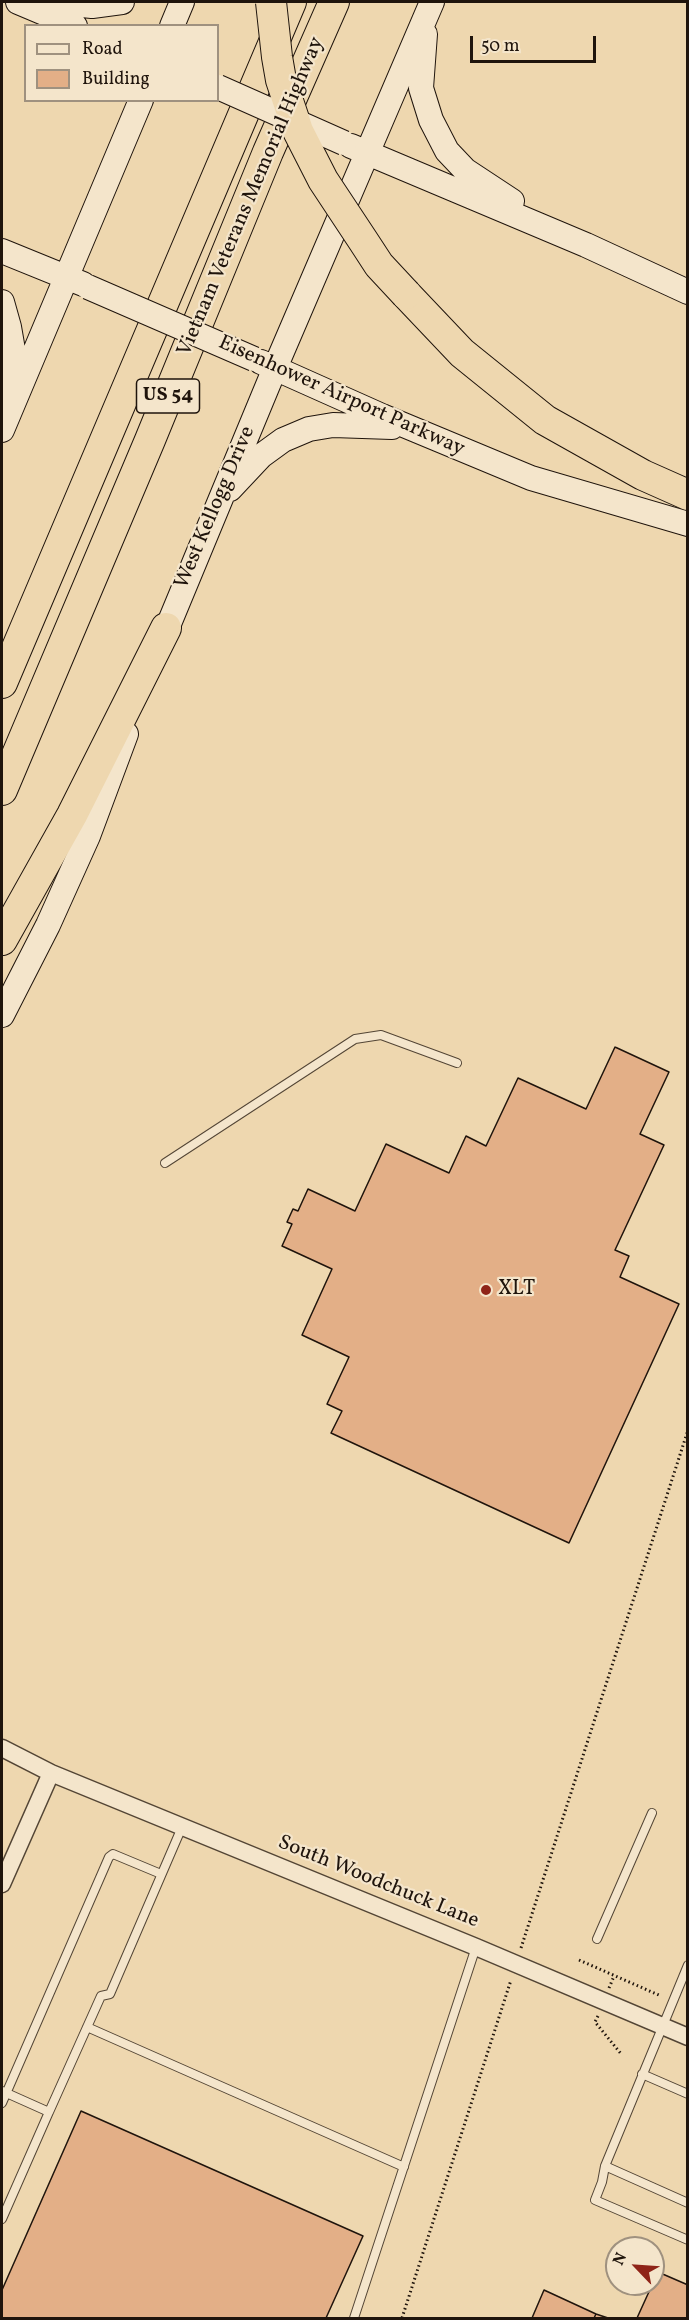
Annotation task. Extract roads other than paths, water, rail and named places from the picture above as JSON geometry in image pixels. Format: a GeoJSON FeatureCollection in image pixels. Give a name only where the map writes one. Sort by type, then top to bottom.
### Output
{"type":"FeatureCollection","features":[{"type":"Feature","properties":{"kind":"highway"},"geometry":{"type":"LineString","coordinates":[[271,2],[281,80],[298,131],[323,180],[379,265],[462,353],[545,420],[643,475],[687,495]]}},
{"type":"Feature","properties":{"kind":"highway","name":"Vietnam Veterans Memorial Highway"},"geometry":{"type":"LineString","coordinates":[[2,683],[291,2]]}},
{"type":"Feature","properties":{"kind":"highway","name":"Vietnam Veterans Memorial Highway"},"geometry":{"type":"LineString","coordinates":[[2,790],[150,440],[268,152],[334,2]]}},
{"type":"Feature","properties":{"kind":"highway"},"geometry":{"type":"LineString","coordinates":[[2,940],[72,815],[166,628]]}},
{"type":"Feature","properties":{"kind":"main road"},"geometry":{"type":"LineString","coordinates":[[18,2],[70,24]]}},
{"type":"Feature","properties":{"kind":"main road"},"geometry":{"type":"LineString","coordinates":[[52,2],[92,6],[122,2]]}},
{"type":"Feature","properties":{"kind":"main road"},"geometry":{"type":"LineString","coordinates":[[173,24],[182,2]]}},
{"type":"Feature","properties":{"kind":"main road"},"geometry":{"type":"LineString","coordinates":[[429,8],[420,88],[431,120],[447,151],[465,170],[492,190],[586,245]]}},
{"type":"Feature","properties":{"kind":"main road","name":"West Kellogg Drive"},"geometry":{"type":"LineString","coordinates":[[2,1015],[48,926],[88,836],[166,628],[220,500],[264,363],[366,153],[429,8]]}},
{"type":"Feature","properties":{"kind":"main road"},"geometry":{"type":"LineString","coordinates":[[219,87],[366,153],[586,245],[687,292]]}},
{"type":"Feature","properties":{"kind":"main road"},"geometry":{"type":"LineString","coordinates":[[6,419],[78,282],[140,102]]}},
{"type":"Feature","properties":{"kind":"main road","name":"Eisenhower Airport Parkway"},"geometry":{"type":"LineString","coordinates":[[2,251],[78,282],[435,439],[531,478],[687,524]]}},
{"type":"Feature","properties":{"kind":"main road"},"geometry":{"type":"LineString","coordinates":[[2,302],[13,350],[6,419]]}},
{"type":"Feature","properties":{"kind":"main road"},"geometry":{"type":"LineString","coordinates":[[220,500],[261,456],[283,440],[309,429],[333,425],[385,427],[435,439]]}},
{"type":"Feature","properties":{"kind":"street","name":"South Woodchuck Lane"},"geometry":{"type":"LineString","coordinates":[[2,1748],[51,1773],[476,1947],[687,2037]]}},
{"type":"Feature","properties":{"kind":"street"},"geometry":{"type":"LineString","coordinates":[[2,1884],[51,1773]]}},
{"type":"Feature","properties":{"kind":"lane"},"geometry":{"type":"LineString","coordinates":[[165,1163],[355,1039],[381,1035],[457,1063]]}},
{"type":"Feature","properties":{"kind":"lane"},"geometry":{"type":"LineString","coordinates":[[597,1939],[652,1813]]}},
{"type":"Feature","properties":{"kind":"lane"},"geometry":{"type":"LineString","coordinates":[[2,2219],[101,1996],[110,1994],[182,1827]]}},
{"type":"Feature","properties":{"kind":"lane"},"geometry":{"type":"LineString","coordinates":[[2,2103],[4,2092],[110,1857],[113,1854],[161,1874]]}},
{"type":"Feature","properties":{"kind":"lane"},"geometry":{"type":"LineString","coordinates":[[354,2319],[476,1947]]}},
{"type":"Feature","properties":{"kind":"lane"},"geometry":{"type":"LineString","coordinates":[[687,1965],[664,2026],[604,2166],[602,2182],[595,2200],[687,2240]]}},
{"type":"Feature","properties":{"kind":"lane"},"geometry":{"type":"LineString","coordinates":[[87,2027],[404,2167]]}},
{"type":"Feature","properties":{"kind":"lane"},"geometry":{"type":"LineString","coordinates":[[642,2074],[687,2094]]}},
{"type":"Feature","properties":{"kind":"lane"},"geometry":{"type":"LineString","coordinates":[[4,2092],[49,2112]]}},
{"type":"Feature","properties":{"kind":"lane"},"geometry":{"type":"LineString","coordinates":[[604,2166],[687,2203]]}},
{"type":"Feature","properties":{"kind":"place","name":"XLT"},"geometry":{"type":"Point","coordinates":[486,1290]}}]}
